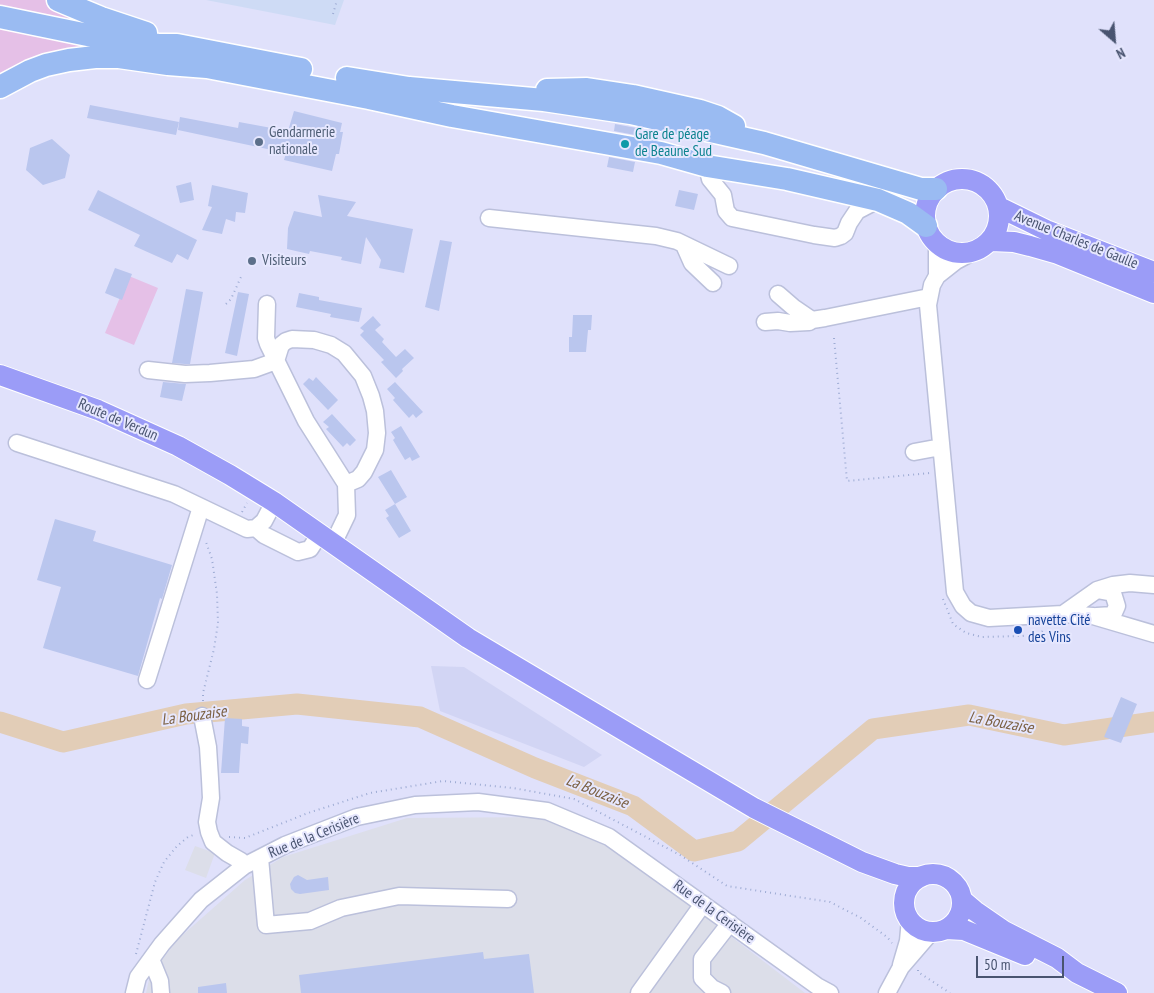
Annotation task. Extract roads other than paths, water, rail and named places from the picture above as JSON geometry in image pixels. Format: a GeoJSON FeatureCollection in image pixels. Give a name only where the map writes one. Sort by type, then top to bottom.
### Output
{"type":"FeatureCollection","features":[{"type":"Feature","properties":{"kind":"highway"},"geometry":{"type":"LineString","coordinates":[[58,0],[101,18],[177,45],[409,88],[544,100],[631,113],[764,143],[921,189],[936,189]]}},
{"type":"Feature","properties":{"kind":"highway"},"geometry":{"type":"LineString","coordinates":[[0,17],[98,36],[158,45],[177,45]]}},
{"type":"Feature","properties":{"kind":"highway"},"geometry":{"type":"LineString","coordinates":[[98,36],[170,54],[207,67]]}},
{"type":"Feature","properties":{"kind":"highway"},"geometry":{"type":"LineString","coordinates":[[0,86],[30,70],[46,65],[95,57],[119,56],[168,64],[207,67],[452,116],[661,153],[707,166],[788,179],[878,200],[908,213],[931,235]]}},
{"type":"Feature","properties":{"kind":"main road"},"geometry":{"type":"LineString","coordinates":[[963,179],[973,180],[982,184],[989,190],[999,206],[999,225],[991,241],[971,253],[959,254],[947,251],[931,235],[925,210],[931,195],[936,189],[944,183],[963,179]]}},
{"type":"Feature","properties":{"kind":"main road","name":"Avenue Charles de Gaulle"},"geometry":{"type":"LineString","coordinates":[[999,206],[1046,230],[1154,272]]}},
{"type":"Feature","properties":{"kind":"main road","name":"Avenue Charles de Gaulle"},"geometry":{"type":"LineString","coordinates":[[991,241],[1014,242],[1058,254],[1154,293]]}},
{"type":"Feature","properties":{"kind":"main road","name":"Route de Verdun"},"geometry":{"type":"LineString","coordinates":[[0,375],[115,417],[178,446],[230,475],[274,502],[468,638],[754,808],[862,862]]}},
{"type":"Feature","properties":{"kind":"main road"},"geometry":{"type":"LineString","coordinates":[[862,862],[908,877],[939,874],[955,883],[960,891],[962,900],[960,914],[956,920],[939,930]]}},
{"type":"Feature","properties":{"kind":"main road"},"geometry":{"type":"LineString","coordinates":[[862,862],[899,894],[907,912],[920,928],[964,930],[1055,968],[1077,972]]}},
{"type":"Feature","properties":{"kind":"main road"},"geometry":{"type":"LineString","coordinates":[[907,912],[905,897],[908,889],[921,877]]}},
{"type":"Feature","properties":{"kind":"main road"},"geometry":{"type":"LineString","coordinates":[[962,900],[974,911],[1004,931],[1057,958],[1077,972],[1116,993]]}},
{"type":"Feature","properties":{"kind":"street"},"geometry":{"type":"LineString","coordinates":[[707,166],[710,179],[723,195],[726,211],[732,218],[814,236],[834,238],[841,236],[846,233],[849,223],[857,211],[878,200]]}},
{"type":"Feature","properties":{"kind":"street"},"geometry":{"type":"LineString","coordinates":[[489,218],[656,236],[694,248],[717,262],[728,266]]}},
{"type":"Feature","properties":{"kind":"street"},"geometry":{"type":"LineString","coordinates":[[931,235],[936,276],[928,297],[928,450],[955,592],[963,606],[971,613],[989,618],[1064,614],[1113,615],[1117,606],[1113,593],[1097,590]]}},
{"type":"Feature","properties":{"kind":"street"},"geometry":{"type":"LineString","coordinates":[[684,246],[692,263],[713,283]]}},
{"type":"Feature","properties":{"kind":"street"},"geometry":{"type":"LineString","coordinates":[[936,276],[971,253]]}},
{"type":"Feature","properties":{"kind":"street"},"geometry":{"type":"LineString","coordinates":[[778,294],[812,320]]}},
{"type":"Feature","properties":{"kind":"street"},"geometry":{"type":"LineString","coordinates":[[765,322],[809,322],[928,297]]}},
{"type":"Feature","properties":{"kind":"street"},"geometry":{"type":"LineString","coordinates":[[256,528],[264,535],[298,552],[310,549],[326,540],[347,515],[346,484],[306,421],[266,338],[267,308],[276,328],[292,339]]}},
{"type":"Feature","properties":{"kind":"street"},"geometry":{"type":"LineString","coordinates":[[276,361],[281,345],[292,339],[314,340],[331,345],[344,353],[363,376],[375,411],[377,434],[375,450],[364,472],[358,479],[346,484]]}},
{"type":"Feature","properties":{"kind":"street"},"geometry":{"type":"LineString","coordinates":[[148,370],[185,374],[210,373],[254,369],[276,361]]}},
{"type":"Feature","properties":{"kind":"street"},"geometry":{"type":"LineString","coordinates":[[17,443],[174,494],[247,529],[256,528],[264,521],[274,502]]}},
{"type":"Feature","properties":{"kind":"street"},"geometry":{"type":"LineString","coordinates":[[147,680],[201,507]]}},
{"type":"Feature","properties":{"kind":"street"},"geometry":{"type":"LineString","coordinates":[[1064,614],[1097,590],[1113,584],[1154,585]]}},
{"type":"Feature","properties":{"kind":"street"},"geometry":{"type":"LineString","coordinates":[[1093,616],[1154,634]]}},
{"type":"Feature","properties":{"kind":"street"},"geometry":{"type":"LineString","coordinates":[[202,716],[208,747],[211,798],[207,822],[210,834],[214,842],[227,853],[241,861],[244,866]]}},
{"type":"Feature","properties":{"kind":"street","name":"Rue de la Cerisière"},"geometry":{"type":"LineString","coordinates":[[136,985],[162,944],[201,900],[244,866],[285,845],[357,817],[414,805],[478,802],[547,811],[610,837],[817,986],[830,993]]}},
{"type":"Feature","properties":{"kind":"street"},"geometry":{"type":"LineString","coordinates":[[260,858],[266,925],[310,921],[341,908],[399,896],[508,899]]}},
{"type":"Feature","properties":{"kind":"street"},"geometry":{"type":"LineString","coordinates":[[639,993],[703,904]]}},
{"type":"Feature","properties":{"kind":"street"},"geometry":{"type":"LineString","coordinates":[[886,993],[901,967],[908,940],[907,912]]}},
{"type":"Feature","properties":{"kind":"street"},"geometry":{"type":"LineString","coordinates":[[722,993],[712,988],[702,978],[702,959],[730,923]]}},
{"type":"Feature","properties":{"kind":"street"},"geometry":{"type":"LineString","coordinates":[[901,967],[939,930]]}},
{"type":"Feature","properties":{"kind":"street"},"geometry":{"type":"LineString","coordinates":[[151,959],[160,981],[161,993]]}},
{"type":"Feature","properties":{"kind":"waterway","name":"La Bouzaise"},"geometry":{"type":"LineString","coordinates":[[0,722],[63,742],[186,714],[297,704],[420,717],[535,768],[633,806],[694,851],[738,841],[873,729],[969,715],[1064,735],[1154,722]]}},
{"type":"Feature","properties":{"kind":"place","name":"Gendarmerie nationale"},"geometry":{"type":"Point","coordinates":[259,142]}},
{"type":"Feature","properties":{"kind":"place","name":"Gare de péage de Beaune Sud"},"geometry":{"type":"Point","coordinates":[625,144]}},
{"type":"Feature","properties":{"kind":"place","name":"Visiteurs"},"geometry":{"type":"Point","coordinates":[252,261]}},
{"type":"Feature","properties":{"kind":"place","name":"navette Cité des Vins"},"geometry":{"type":"Point","coordinates":[1018,630]}}]}
